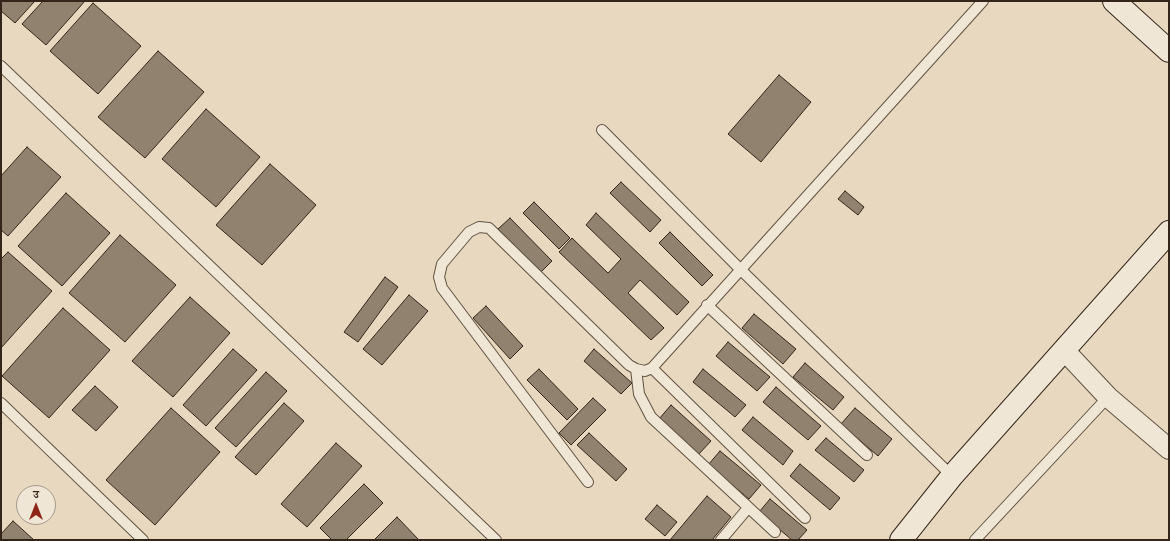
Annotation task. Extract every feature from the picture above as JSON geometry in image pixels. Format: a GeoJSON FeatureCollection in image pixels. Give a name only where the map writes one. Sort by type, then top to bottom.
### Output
{"type":"FeatureCollection","features":[{"type":"Feature","properties":{"kind":"main road"},"geometry":{"type":"LineString","coordinates":[[1114,1],[1169,51]]}},
{"type":"Feature","properties":{"kind":"main road"},"geometry":{"type":"LineString","coordinates":[[901,540],[952,476],[1169,232]]}},
{"type":"Feature","properties":{"kind":"street"},"geometry":{"type":"LineString","coordinates":[[1064,350],[1108,397],[1169,448]]}},
{"type":"Feature","properties":{"kind":"lane"},"geometry":{"type":"LineString","coordinates":[[588,482],[442,288],[438,277],[442,264],[469,232],[479,227],[488,228],[629,365],[636,369],[645,371],[652,368],[707,305],[983,1]]}},
{"type":"Feature","properties":{"kind":"lane"},"geometry":{"type":"LineString","coordinates":[[1,66],[496,540]]}},
{"type":"Feature","properties":{"kind":"lane"},"geometry":{"type":"LineString","coordinates":[[602,130],[740,269],[952,476]]}},
{"type":"Feature","properties":{"kind":"lane"},"geometry":{"type":"LineString","coordinates":[[707,305],[867,455]]}},
{"type":"Feature","properties":{"kind":"lane"},"geometry":{"type":"LineString","coordinates":[[652,368],[805,518]]}},
{"type":"Feature","properties":{"kind":"lane"},"geometry":{"type":"LineString","coordinates":[[636,369],[638,394],[651,417],[775,532]]}},
{"type":"Feature","properties":{"kind":"lane"},"geometry":{"type":"LineString","coordinates":[[975,540],[1108,397]]}},
{"type":"Feature","properties":{"kind":"lane"},"geometry":{"type":"LineString","coordinates":[[1,404],[143,540]]}},
{"type":"Feature","properties":{"kind":"lane"},"geometry":{"type":"LineString","coordinates":[[721,540],[748,508]]}},
{"type":"Feature","properties":{"kind":"building"},"geometry":{"type":"Polygon","coordinates":[[[1,1],[35,1],[15,23],[1,11],[1,1]]]}},
{"type":"Feature","properties":{"kind":"building"},"geometry":{"type":"Polygon","coordinates":[[[43,1],[85,1],[46,45],[22,24],[43,1]]]}},
{"type":"Feature","properties":{"kind":"building"},"geometry":{"type":"Polygon","coordinates":[[[93,3],[141,46],[98,94],[50,51],[93,3]]]}},
{"type":"Feature","properties":{"kind":"building"},"geometry":{"type":"Polygon","coordinates":[[[158,51],[204,92],[145,158],[98,117],[158,51]]]}},
{"type":"Feature","properties":{"kind":"building"},"geometry":{"type":"Polygon","coordinates":[[[779,75],[811,102],[761,162],[728,134],[779,75]]]}},
{"type":"Feature","properties":{"kind":"building"},"geometry":{"type":"Polygon","coordinates":[[[206,109],[260,157],[216,207],[162,159],[206,109]]]}},
{"type":"Feature","properties":{"kind":"building"},"geometry":{"type":"Polygon","coordinates":[[[27,147],[61,177],[8,236],[1,230],[1,176],[27,147]]]}},
{"type":"Feature","properties":{"kind":"building"},"geometry":{"type":"Polygon","coordinates":[[[270,164],[316,205],[262,265],[216,225],[270,164]]]}},
{"type":"Feature","properties":{"kind":"building"},"geometry":{"type":"Polygon","coordinates":[[[621,182],[661,220],[650,232],[610,193],[621,182]]]}},
{"type":"Feature","properties":{"kind":"building"},"geometry":{"type":"Polygon","coordinates":[[[845,191],[864,207],[858,215],[838,199],[845,191]]]}},
{"type":"Feature","properties":{"kind":"building"},"geometry":{"type":"Polygon","coordinates":[[[66,193],[110,233],[62,286],[18,246],[66,193]]]}},
{"type":"Feature","properties":{"kind":"building"},"geometry":{"type":"Polygon","coordinates":[[[534,202],[570,238],[559,249],[523,213],[534,202]]]}},
{"type":"Feature","properties":{"kind":"building"},"geometry":{"type":"Polygon","coordinates":[[[596,213],[689,302],[677,315],[640,280],[628,293],[664,328],[651,340],[559,252],[572,238],[608,273],[621,259],[586,225],[596,213]]]}},
{"type":"Feature","properties":{"kind":"building"},"geometry":{"type":"Polygon","coordinates":[[[510,218],[552,261],[541,272],[498,229],[510,218]]]}},
{"type":"Feature","properties":{"kind":"building"},"geometry":{"type":"Polygon","coordinates":[[[670,232],[713,275],[702,286],[659,243],[670,232]]]}},
{"type":"Feature","properties":{"kind":"building"},"geometry":{"type":"Polygon","coordinates":[[[120,235],[176,285],[125,342],[69,293],[120,235]]]}},
{"type":"Feature","properties":{"kind":"building"},"geometry":{"type":"Polygon","coordinates":[[[8,252],[52,291],[1,348],[1,259],[8,252]]]}},
{"type":"Feature","properties":{"kind":"building"},"geometry":{"type":"Polygon","coordinates":[[[385,277],[398,287],[358,342],[344,332],[385,277]]]}},
{"type":"Feature","properties":{"kind":"building"},"geometry":{"type":"Polygon","coordinates":[[[409,295],[428,311],[382,365],[363,349],[409,295]]]}},
{"type":"Feature","properties":{"kind":"building"},"geometry":{"type":"Polygon","coordinates":[[[190,297],[230,333],[173,397],[132,361],[190,297]]]}},
{"type":"Feature","properties":{"kind":"building"},"geometry":{"type":"Polygon","coordinates":[[[486,306],[523,346],[510,359],[473,318],[486,306]]]}},
{"type":"Feature","properties":{"kind":"building"},"geometry":{"type":"Polygon","coordinates":[[[63,308],[110,350],[49,418],[2,376],[63,308]]]}},
{"type":"Feature","properties":{"kind":"building"},"geometry":{"type":"Polygon","coordinates":[[[754,314],[796,349],[783,364],[742,328],[754,314]]]}},
{"type":"Feature","properties":{"kind":"building"},"geometry":{"type":"Polygon","coordinates":[[[728,342],[770,377],[757,391],[716,356],[728,342]]]}},
{"type":"Feature","properties":{"kind":"building"},"geometry":{"type":"Polygon","coordinates":[[[233,349],[257,370],[206,426],[183,405],[233,349]]]}},
{"type":"Feature","properties":{"kind":"building"},"geometry":{"type":"Polygon","coordinates":[[[594,349],[632,383],[621,394],[584,361],[594,349]]]}},
{"type":"Feature","properties":{"kind":"building"},"geometry":{"type":"Polygon","coordinates":[[[805,363],[844,397],[833,410],[793,377],[805,363]]]}},
{"type":"Feature","properties":{"kind":"building"},"geometry":{"type":"Polygon","coordinates":[[[539,369],[578,409],[567,420],[527,380],[539,369]]]}},
{"type":"Feature","properties":{"kind":"building"},"geometry":{"type":"Polygon","coordinates":[[[703,369],[746,405],[735,417],[693,382],[703,369]]]}},
{"type":"Feature","properties":{"kind":"building"},"geometry":{"type":"Polygon","coordinates":[[[266,372],[287,391],[236,447],[215,428],[266,372]]]}},
{"type":"Feature","properties":{"kind":"building"},"geometry":{"type":"Polygon","coordinates":[[[95,386],[118,407],[96,431],[72,410],[95,386]]]}},
{"type":"Feature","properties":{"kind":"building"},"geometry":{"type":"Polygon","coordinates":[[[776,387],[821,426],[808,440],[763,402],[776,387]]]}},
{"type":"Feature","properties":{"kind":"building"},"geometry":{"type":"Polygon","coordinates":[[[593,398],[606,410],[571,445],[559,433],[593,398]]]}},
{"type":"Feature","properties":{"kind":"building"},"geometry":{"type":"Polygon","coordinates":[[[284,403],[304,421],[256,475],[235,457],[284,403]]]}},
{"type":"Feature","properties":{"kind":"building"},"geometry":{"type":"Polygon","coordinates":[[[671,405],[711,441],[698,455],[659,419],[671,405]]]}},
{"type":"Feature","properties":{"kind":"building"},"geometry":{"type":"Polygon","coordinates":[[[171,408],[220,452],[155,525],[106,480],[171,408]]]}},
{"type":"Feature","properties":{"kind":"building"},"geometry":{"type":"Polygon","coordinates":[[[855,408],[892,439],[878,456],[841,424],[855,408]]]}},
{"type":"Feature","properties":{"kind":"building"},"geometry":{"type":"Polygon","coordinates":[[[753,417],[793,451],[783,465],[742,430],[753,417]]]}},
{"type":"Feature","properties":{"kind":"building"},"geometry":{"type":"Polygon","coordinates":[[[589,433],[627,469],[616,481],[577,445],[589,433]]]}},
{"type":"Feature","properties":{"kind":"building"},"geometry":{"type":"Polygon","coordinates":[[[826,438],[864,470],[854,482],[815,450],[826,438]]]}},
{"type":"Feature","properties":{"kind":"building"},"geometry":{"type":"Polygon","coordinates":[[[336,443],[362,466],[307,527],[281,504],[336,443]]]}},
{"type":"Feature","properties":{"kind":"building"},"geometry":{"type":"Polygon","coordinates":[[[720,451],[761,485],[749,499],[708,465],[720,451]]]}},
{"type":"Feature","properties":{"kind":"building"},"geometry":{"type":"Polygon","coordinates":[[[800,464],[840,498],[830,510],[790,476],[800,464]]]}},
{"type":"Feature","properties":{"kind":"building"},"geometry":{"type":"Polygon","coordinates":[[[364,484],[383,503],[346,540],[332,540],[320,528],[364,484]]]}},
{"type":"Feature","properties":{"kind":"building"},"geometry":{"type":"Polygon","coordinates":[[[707,496],[731,517],[712,540],[670,540],[707,496]]]}},
{"type":"Feature","properties":{"kind":"building"},"geometry":{"type":"Polygon","coordinates":[[[770,499],[807,530],[798,540],[792,540],[759,512],[770,499]]]}},
{"type":"Feature","properties":{"kind":"building"},"geometry":{"type":"Polygon","coordinates":[[[657,505],[677,522],[665,536],[645,519],[657,505]]]}},
{"type":"Feature","properties":{"kind":"building"},"geometry":{"type":"Polygon","coordinates":[[[397,517],[419,540],[374,540],[397,517]]]}},
{"type":"Feature","properties":{"kind":"building"},"geometry":{"type":"Polygon","coordinates":[[[13,521],[34,540],[1,540],[1,534],[13,521]]]}}]}
